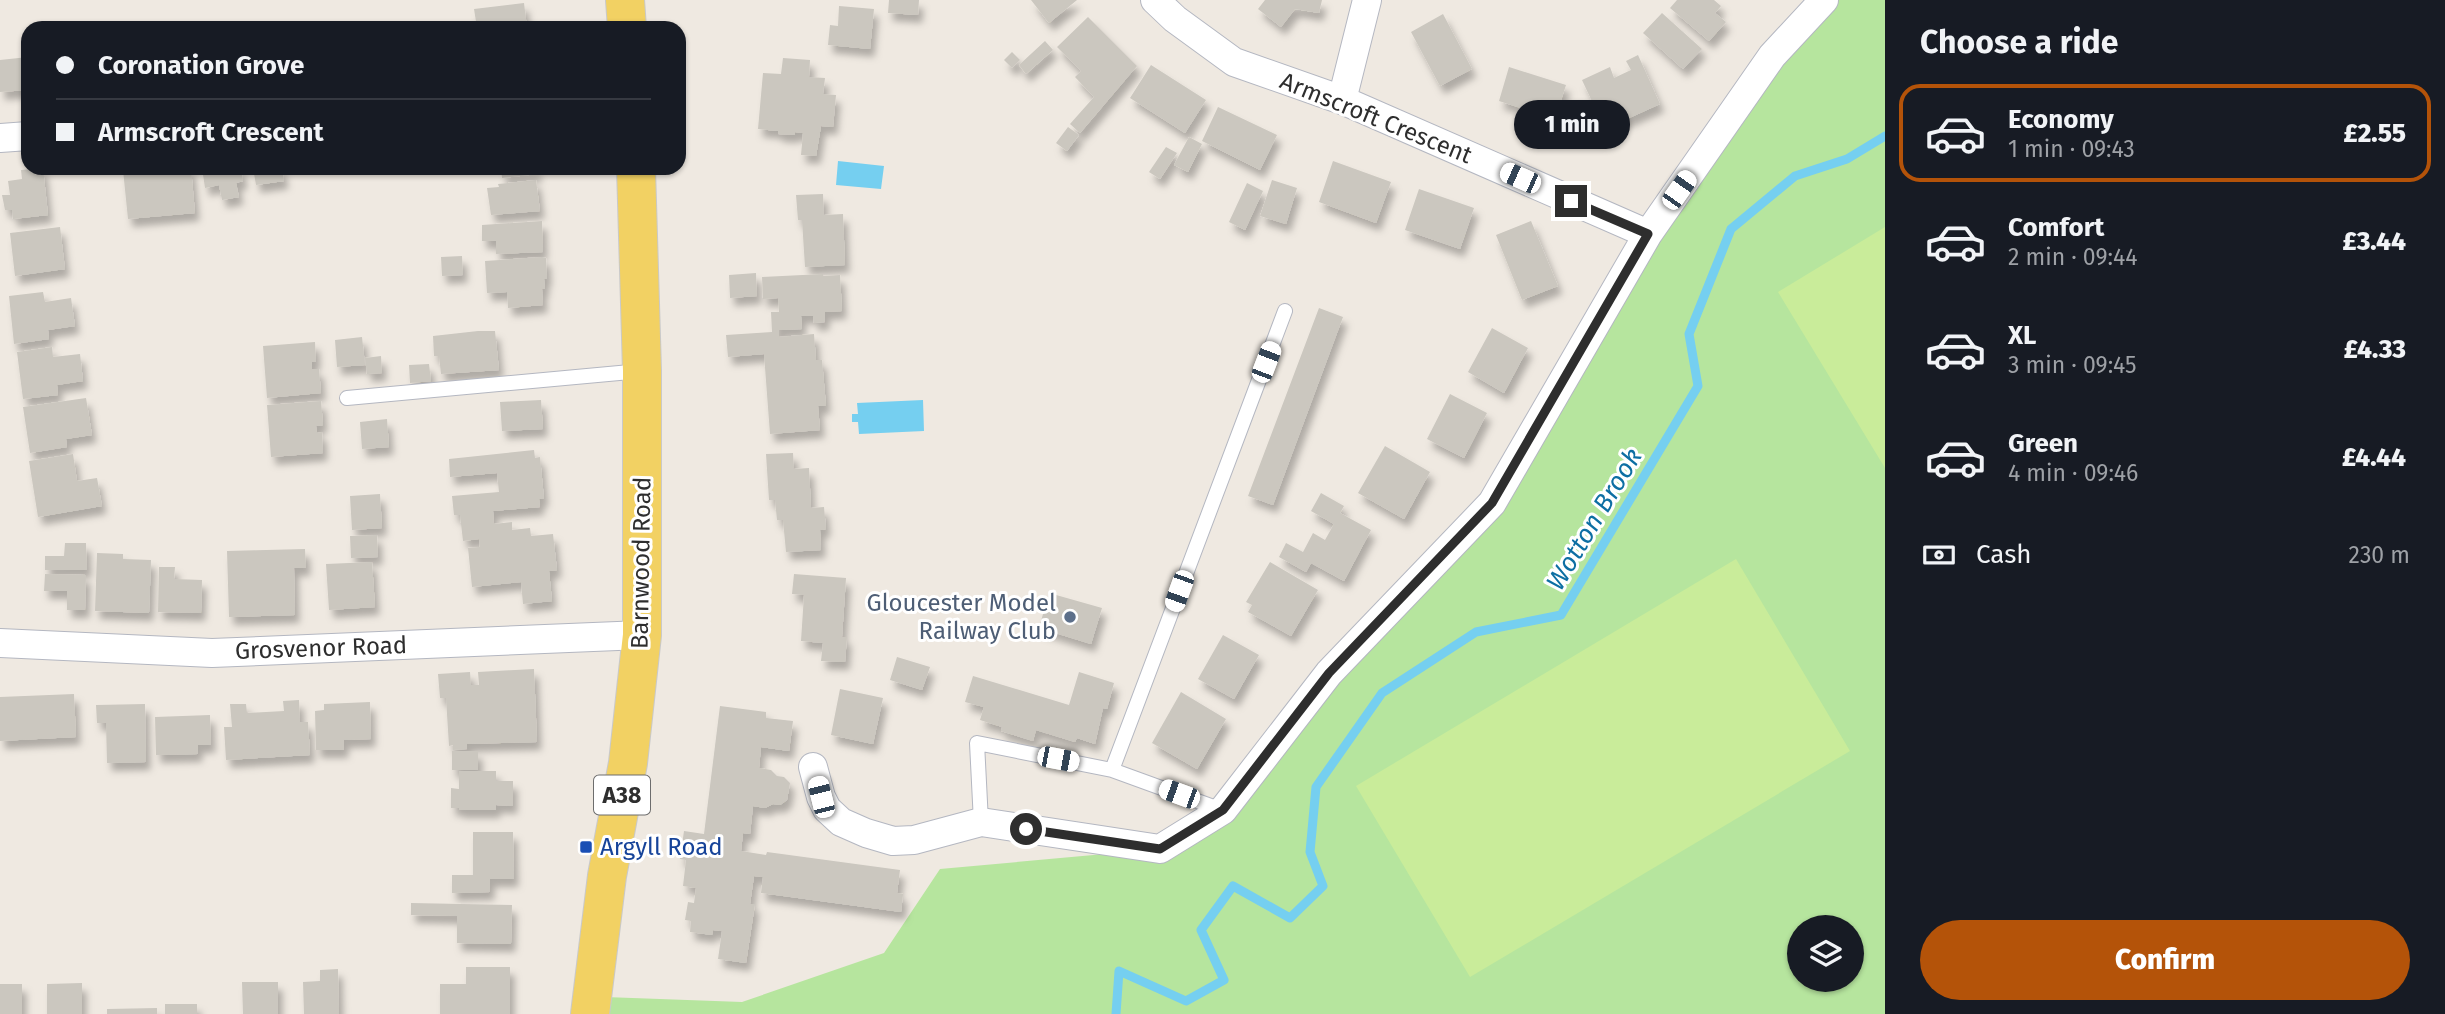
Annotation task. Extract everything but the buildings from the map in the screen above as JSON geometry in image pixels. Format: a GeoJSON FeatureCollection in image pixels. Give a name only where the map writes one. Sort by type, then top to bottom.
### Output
{"type":"FeatureCollection","features":[{"type":"Feature","properties":{"kind":"main road"},"geometry":{"type":"LineString","coordinates":[[625,0],[626,21]]}},
{"type":"Feature","properties":{"kind":"main road","name":"Barnwood Road"},"geometry":{"type":"LineString","coordinates":[[590,1014],[607,876],[628,763],[642,635],[642,370],[636,175]]}},
{"type":"Feature","properties":{"kind":"main road","name":"Barnwood Road"},"geometry":{"type":"LineString","coordinates":[[596,955],[607,1014]]}},
{"type":"Feature","properties":{"kind":"street","name":"Armscroft Crescent"},"geometry":{"type":"LineString","coordinates":[[1155,0],[1175,19],[1234,62],[1342,100],[1648,234]]}},
{"type":"Feature","properties":{"kind":"street"},"geometry":{"type":"LineString","coordinates":[[1342,100],[1367,0]]}},
{"type":"Feature","properties":{"kind":"street"},"geometry":{"type":"LineString","coordinates":[[813,767],[827,809],[841,822],[893,841],[914,840],[981,822],[1160,849],[1223,810],[1329,673],[1492,503],[1648,234],[1772,56],[1824,0]]}},
{"type":"Feature","properties":{"kind":"street"},"geometry":{"type":"LineString","coordinates":[[0,138],[21,136]]}},
{"type":"Feature","properties":{"kind":"street","name":"Grosvenor Road"},"geometry":{"type":"LineString","coordinates":[[0,643],[212,653],[642,635]]}},
{"type":"Feature","properties":{"kind":"lane"},"geometry":{"type":"LineString","coordinates":[[1112,769],[1285,311]]}},
{"type":"Feature","properties":{"kind":"lane"},"geometry":{"type":"LineString","coordinates":[[346,398],[642,370]]}},
{"type":"Feature","properties":{"kind":"lane"},"geometry":{"type":"LineString","coordinates":[[981,822],[977,744],[1112,769],[1223,810]]}},
{"type":"Feature","properties":{"kind":"green space"},"geometry":{"type":"Polygon","coordinates":[[[1824,0],[1885,0],[1885,1014],[607,1014],[605,997],[742,1002],[884,953],[940,869],[1160,849],[1223,810],[1492,503],[1648,234],[1824,0]]]}},
{"type":"Feature","properties":{"kind":"green space"},"geometry":{"type":"Polygon","coordinates":[[[1885,227],[1885,468],[1778,292],[1885,227]]]}},
{"type":"Feature","properties":{"kind":"green space"},"geometry":{"type":"Polygon","coordinates":[[[1736,559],[1850,751],[1470,977],[1356,786],[1736,559]]]}},
{"type":"Feature","properties":{"kind":"water"},"geometry":{"type":"Polygon","coordinates":[[[838,161],[884,166],[881,189],[836,185],[838,161]]]}},
{"type":"Feature","properties":{"kind":"water"},"geometry":{"type":"Polygon","coordinates":[[[923,400],[924,431],[859,434],[858,422],[852,422],[852,414],[858,414],[857,403],[923,400]]]}},
{"type":"Feature","properties":{"kind":"waterway","name":"Wotton Brook"},"geometry":{"type":"LineString","coordinates":[[1116,1014],[1119,971],[1186,1001],[1224,980],[1201,930],[1233,886],[1290,918],[1323,886],[1310,852],[1316,787],[1382,693],[1476,632],[1561,615],[1698,386],[1689,334],[1731,229],[1795,176],[1847,159],[1885,136]]}},
{"type":"Feature","properties":{"kind":"place","name":"Gloucester Model Railway Club"},"geometry":{"type":"Point","coordinates":[1070,617]}},
{"type":"Feature","properties":{"kind":"place","name":"Argyll Road"},"geometry":{"type":"Point","coordinates":[586,847]}},
{"type":"Feature","properties":{"kind":"route"},"geometry":{"type":"LineString","coordinates":[[1026,829],[1160,849],[1223,810],[1329,673],[1492,503],[1648,234],[1571,201]]}}]}
